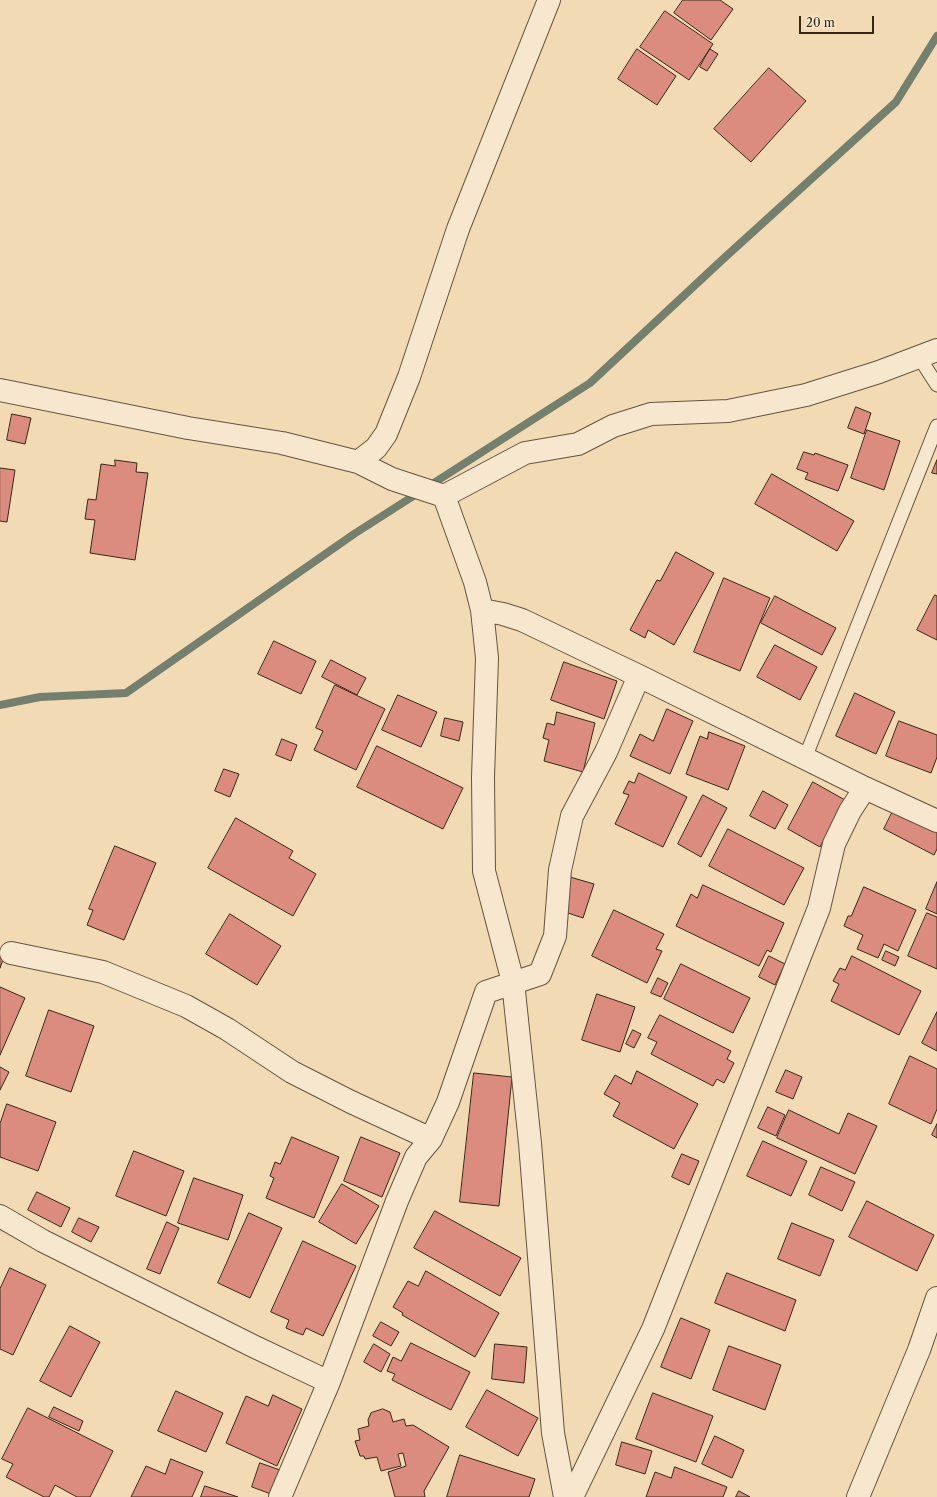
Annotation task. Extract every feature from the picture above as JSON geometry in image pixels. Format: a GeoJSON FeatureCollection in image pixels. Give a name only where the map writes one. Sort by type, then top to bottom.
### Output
{"type":"FeatureCollection","features":[{"type":"Feature","properties":{"kind":"street"},"geometry":{"type":"LineString","coordinates":[[358,462],[376,448],[386,434],[410,377],[458,229],[549,0]]}},
{"type":"Feature","properties":{"kind":"street"},"geometry":{"type":"LineString","coordinates":[[0,390],[188,428],[282,443],[358,462],[392,479],[444,496],[525,453],[578,444],[613,426],[651,414],[728,412],[806,395],[928,353]]}},
{"type":"Feature","properties":{"kind":"street"},"geometry":{"type":"LineString","coordinates":[[444,496],[475,582],[482,610],[487,658],[483,777],[484,871],[512,982],[530,1143],[553,1433],[565,1497]]}},
{"type":"Feature","properties":{"kind":"street"},"geometry":{"type":"LineString","coordinates":[[482,610],[503,614],[522,620],[639,676],[864,788],[937,821]]}},
{"type":"Feature","properties":{"kind":"street"},"geometry":{"type":"LineString","coordinates":[[280,1497],[329,1382],[397,1201],[416,1157],[431,1139],[448,1102],[486,992],[512,982],[540,974],[555,936],[560,870],[572,816],[606,752],[639,676]]}},
{"type":"Feature","properties":{"kind":"street"},"geometry":{"type":"LineString","coordinates":[[572,1497],[653,1329],[819,908],[834,844],[850,811],[864,788]]}},
{"type":"Feature","properties":{"kind":"street"},"geometry":{"type":"LineString","coordinates":[[11,953],[103,972],[186,1006],[227,1029],[292,1072],[351,1102],[431,1139]]}},
{"type":"Feature","properties":{"kind":"street"},"geometry":{"type":"LineString","coordinates":[[0,1216],[43,1241],[253,1346],[329,1382]]}},
{"type":"Feature","properties":{"kind":"street"},"geometry":{"type":"LineString","coordinates":[[858,1497],[919,1350],[937,1298]]}},
{"type":"Feature","properties":{"kind":"lane"},"geometry":{"type":"LineString","coordinates":[[928,353],[937,385]]}},
{"type":"Feature","properties":{"kind":"lane"},"geometry":{"type":"LineString","coordinates":[[805,758],[937,426]]}},
{"type":"Feature","properties":{"kind":"building"},"geometry":{"type":"Polygon","coordinates":[[[683,0],[720,0],[733,9],[711,40],[674,13],[683,0]]]}},
{"type":"Feature","properties":{"kind":"building"},"geometry":{"type":"Polygon","coordinates":[[[665,11],[713,44],[689,80],[640,47],[665,11]]]}},
{"type":"Feature","properties":{"kind":"building"},"geometry":{"type":"Polygon","coordinates":[[[637,49],[676,76],[657,105],[618,79],[637,49]]]}},
{"type":"Feature","properties":{"kind":"building"},"geometry":{"type":"Polygon","coordinates":[[[710,49],[718,54],[707,71],[700,67],[710,49]]]}},
{"type":"Feature","properties":{"kind":"building"},"geometry":{"type":"Polygon","coordinates":[[[769,68],[806,101],[751,162],[714,129],[769,68]]]}},
{"type":"Feature","properties":{"kind":"building"},"geometry":{"type":"Polygon","coordinates":[[[856,407],[871,413],[864,434],[848,428],[856,407]]]}},
{"type":"Feature","properties":{"kind":"building"},"geometry":{"type":"Polygon","coordinates":[[[12,414],[31,418],[25,444],[7,440],[12,414]]]}},
{"type":"Feature","properties":{"kind":"building"},"geometry":{"type":"Polygon","coordinates":[[[867,430],[900,441],[884,490],[851,478],[867,430]]]}},
{"type":"Feature","properties":{"kind":"building"},"geometry":{"type":"Polygon","coordinates":[[[804,452],[814,455],[815,453],[848,465],[838,491],[805,479],[808,473],[797,469],[804,452]]]}},
{"type":"Feature","properties":{"kind":"building"},"geometry":{"type":"Polygon","coordinates":[[[115,460],[137,463],[136,472],[148,473],[135,560],[90,553],[95,520],[85,519],[88,499],[96,500],[101,464],[115,466],[115,460]]]}},
{"type":"Feature","properties":{"kind":"building"},"geometry":{"type":"Polygon","coordinates":[[[937,460],[937,474],[932,473],[937,460]]]}},
{"type":"Feature","properties":{"kind":"building"},"geometry":{"type":"Polygon","coordinates":[[[0,468],[15,470],[7,522],[0,521],[0,468]]]}},
{"type":"Feature","properties":{"kind":"building"},"geometry":{"type":"Polygon","coordinates":[[[772,474],[854,521],[837,551],[755,504],[772,474]]]}},
{"type":"Feature","properties":{"kind":"building"},"geometry":{"type":"Polygon","coordinates":[[[676,552],[714,573],[674,645],[648,630],[645,638],[630,630],[657,580],[660,581],[676,552]]]}},
{"type":"Feature","properties":{"kind":"building"},"geometry":{"type":"Polygon","coordinates":[[[724,578],[770,598],[740,671],[694,652],[724,578]]]}},
{"type":"Feature","properties":{"kind":"building"},"geometry":{"type":"Polygon","coordinates":[[[935,595],[937,596],[937,640],[917,630],[935,595]]]}},
{"type":"Feature","properties":{"kind":"building"},"geometry":{"type":"Polygon","coordinates":[[[775,596],[836,628],[822,655],[761,623],[775,596]]]}},
{"type":"Feature","properties":{"kind":"building"},"geometry":{"type":"Polygon","coordinates":[[[274,641],[316,661],[301,694],[258,674],[274,641]]]}},
{"type":"Feature","properties":{"kind":"building"},"geometry":{"type":"Polygon","coordinates":[[[775,645],[817,667],[800,700],[757,677],[775,645]]]}},
{"type":"Feature","properties":{"kind":"building"},"geometry":{"type":"Polygon","coordinates":[[[331,660],[366,678],[357,695],[322,677],[331,660]]]}},
{"type":"Feature","properties":{"kind":"building"},"geometry":{"type":"Polygon","coordinates":[[[564,662],[617,681],[604,719],[551,700],[564,662]]]}},
{"type":"Feature","properties":{"kind":"building"},"geometry":{"type":"Polygon","coordinates":[[[335,685],[385,709],[356,770],[314,750],[323,731],[316,728],[335,685]]]}},
{"type":"Feature","properties":{"kind":"building"},"geometry":{"type":"Polygon","coordinates":[[[855,693],[895,712],[876,754],[836,736],[855,693]]]}},
{"type":"Feature","properties":{"kind":"building"},"geometry":{"type":"Polygon","coordinates":[[[398,695],[437,712],[421,747],[382,730],[398,695]]]}},
{"type":"Feature","properties":{"kind":"building"},"geometry":{"type":"Polygon","coordinates":[[[667,709],[693,721],[670,774],[630,756],[640,734],[653,741],[667,709]]]}},
{"type":"Feature","properties":{"kind":"building"},"geometry":{"type":"Polygon","coordinates":[[[557,712],[595,723],[583,772],[544,761],[549,740],[543,738],[547,723],[554,725],[557,712]]]}},
{"type":"Feature","properties":{"kind":"building"},"geometry":{"type":"Polygon","coordinates":[[[445,718],[463,722],[459,741],[441,736],[445,718]]]}},
{"type":"Feature","properties":{"kind":"building"},"geometry":{"type":"Polygon","coordinates":[[[899,721],[937,735],[937,757],[931,773],[886,756],[899,721]]]}},
{"type":"Feature","properties":{"kind":"building"},"geometry":{"type":"Polygon","coordinates":[[[709,732],[745,746],[728,790],[686,774],[700,736],[707,739],[709,732]]]}},
{"type":"Feature","properties":{"kind":"building"},"geometry":{"type":"Polygon","coordinates":[[[282,739],[297,745],[291,761],[276,755],[282,739]]]}},
{"type":"Feature","properties":{"kind":"building"},"geometry":{"type":"Polygon","coordinates":[[[377,746],[463,788],[443,829],[357,787],[377,746]]]}},
{"type":"Feature","properties":{"kind":"building"},"geometry":{"type":"Polygon","coordinates":[[[224,769],[239,774],[230,797],[215,791],[224,769]]]}},
{"type":"Feature","properties":{"kind":"building"},"geometry":{"type":"Polygon","coordinates":[[[639,773],[687,797],[663,847],[615,824],[629,795],[623,793],[629,781],[634,783],[639,773]]]}},
{"type":"Feature","properties":{"kind":"building"},"geometry":{"type":"Polygon","coordinates":[[[813,782],[845,800],[820,847],[788,829],[813,782]]]}},
{"type":"Feature","properties":{"kind":"building"},"geometry":{"type":"Polygon","coordinates":[[[763,791],[788,805],[775,829],[750,816],[763,791]]]}},
{"type":"Feature","properties":{"kind":"building"},"geometry":{"type":"Polygon","coordinates":[[[703,795],[727,808],[701,857],[678,844],[703,795]]]}},
{"type":"Feature","properties":{"kind":"building"},"geometry":{"type":"Polygon","coordinates":[[[894,809],[937,831],[937,849],[934,855],[884,829],[894,809]]]}},
{"type":"Feature","properties":{"kind":"building"},"geometry":{"type":"Polygon","coordinates":[[[236,818],[293,851],[289,858],[316,874],[293,916],[208,868],[236,818]]]}},
{"type":"Feature","properties":{"kind":"building"},"geometry":{"type":"Polygon","coordinates":[[[728,829],[804,868],[784,905],[709,866],[728,829]]]}},
{"type":"Feature","properties":{"kind":"building"},"geometry":{"type":"Polygon","coordinates":[[[115,846],[156,863],[124,940],[87,925],[93,910],[89,909],[115,846]]]}},
{"type":"Feature","properties":{"kind":"building"},"geometry":{"type":"Polygon","coordinates":[[[570,877],[594,884],[583,918],[559,910],[570,877]]]}},
{"type":"Feature","properties":{"kind":"building"},"geometry":{"type":"Polygon","coordinates":[[[937,882],[937,914],[926,909],[937,882]]]}},
{"type":"Feature","properties":{"kind":"building"},"geometry":{"type":"Polygon","coordinates":[[[703,885],[784,923],[771,952],[767,950],[759,966],[676,926],[691,894],[697,898],[703,885]]]}},
{"type":"Feature","properties":{"kind":"building"},"geometry":{"type":"Polygon","coordinates":[[[864,887],[916,910],[898,951],[884,944],[878,958],[857,949],[863,935],[844,926],[848,916],[851,916],[864,887]]]}},
{"type":"Feature","properties":{"kind":"building"},"geometry":{"type":"Polygon","coordinates":[[[614,910],[664,934],[656,949],[662,951],[647,983],[592,956],[614,910]]]}},
{"type":"Feature","properties":{"kind":"building"},"geometry":{"type":"Polygon","coordinates":[[[927,913],[937,917],[937,969],[908,956],[927,913]]]}},
{"type":"Feature","properties":{"kind":"building"},"geometry":{"type":"Polygon","coordinates":[[[230,914],[281,946],[257,985],[206,954],[230,914]]]}},
{"type":"Feature","properties":{"kind":"building"},"geometry":{"type":"Polygon","coordinates":[[[886,951],[899,957],[895,966],[882,960],[886,951]]]}},
{"type":"Feature","properties":{"kind":"building"},"geometry":{"type":"Polygon","coordinates":[[[0,952],[5,954],[0,968],[0,952]]]}},
{"type":"Feature","properties":{"kind":"building"},"geometry":{"type":"Polygon","coordinates":[[[769,956],[785,964],[775,985],[759,977],[769,956]]]}},
{"type":"Feature","properties":{"kind":"building"},"geometry":{"type":"Polygon","coordinates":[[[852,956],[921,991],[899,1035],[831,1001],[839,984],[833,981],[840,968],[845,970],[852,956]]]}},
{"type":"Feature","properties":{"kind":"building"},"geometry":{"type":"Polygon","coordinates":[[[681,964],[750,998],[733,1033],[664,999],[681,964]]]}},
{"type":"Feature","properties":{"kind":"building"},"geometry":{"type":"Polygon","coordinates":[[[658,978],[668,983],[661,997],[651,993],[658,978]]]}},
{"type":"Feature","properties":{"kind":"building"},"geometry":{"type":"Polygon","coordinates":[[[0,987],[25,998],[0,1055],[0,987]]]}},
{"type":"Feature","properties":{"kind":"building"},"geometry":{"type":"Polygon","coordinates":[[[597,994],[635,1007],[620,1052],[582,1040],[597,994]]]}},
{"type":"Feature","properties":{"kind":"building"},"geometry":{"type":"Polygon","coordinates":[[[49,1010],[94,1026],[71,1092],[26,1076],[49,1010]]]}},
{"type":"Feature","properties":{"kind":"building"},"geometry":{"type":"Polygon","coordinates":[[[937,1012],[937,1051],[922,1043],[937,1012]]]}},
{"type":"Feature","properties":{"kind":"building"},"geometry":{"type":"Polygon","coordinates":[[[660,1015],[731,1051],[727,1059],[734,1063],[724,1083],[717,1079],[713,1086],[651,1054],[657,1042],[648,1038],[660,1015]]]}},
{"type":"Feature","properties":{"kind":"building"},"geometry":{"type":"Polygon","coordinates":[[[633,1030],[641,1034],[634,1048],[626,1044],[633,1030]]]}},
{"type":"Feature","properties":{"kind":"building"},"geometry":{"type":"Polygon","coordinates":[[[910,1056],[937,1069],[937,1109],[931,1124],[889,1104],[910,1056]]]}},
{"type":"Feature","properties":{"kind":"building"},"geometry":{"type":"Polygon","coordinates":[[[0,1067],[9,1072],[0,1090],[0,1067]]]}},
{"type":"Feature","properties":{"kind":"building"},"geometry":{"type":"Polygon","coordinates":[[[786,1070],[802,1077],[793,1099],[776,1092],[786,1070]]]}},
{"type":"Feature","properties":{"kind":"building"},"geometry":{"type":"Polygon","coordinates":[[[637,1071],[698,1104],[674,1149],[613,1116],[620,1103],[604,1094],[615,1075],[631,1084],[637,1071]]]}},
{"type":"Feature","properties":{"kind":"building"},"geometry":{"type":"Polygon","coordinates":[[[474,1073],[512,1077],[499,1206],[460,1202],[474,1073]]]}},
{"type":"Feature","properties":{"kind":"building"},"geometry":{"type":"Polygon","coordinates":[[[7,1104],[56,1122],[38,1171],[0,1157],[0,1124],[7,1104]]]}},
{"type":"Feature","properties":{"kind":"building"},"geometry":{"type":"Polygon","coordinates":[[[768,1107],[785,1115],[776,1136],[758,1128],[768,1107]]]}},
{"type":"Feature","properties":{"kind":"building"},"geometry":{"type":"Polygon","coordinates":[[[789,1110],[839,1134],[848,1113],[877,1126],[855,1174],[777,1138],[789,1110]]]}},
{"type":"Feature","properties":{"kind":"building"},"geometry":{"type":"Polygon","coordinates":[[[937,1124],[937,1138],[932,1135],[937,1124]]]}},
{"type":"Feature","properties":{"kind":"building"},"geometry":{"type":"Polygon","coordinates":[[[292,1137],[339,1157],[314,1218],[266,1198],[274,1178],[270,1176],[275,1162],[280,1164],[292,1137]]]}},
{"type":"Feature","properties":{"kind":"building"},"geometry":{"type":"Polygon","coordinates":[[[361,1137],[400,1153],[382,1197],[344,1181],[361,1137]]]}},
{"type":"Feature","properties":{"kind":"building"},"geometry":{"type":"Polygon","coordinates":[[[763,1141],[807,1161],[791,1196],[747,1176],[763,1141]]]}},
{"type":"Feature","properties":{"kind":"building"},"geometry":{"type":"Polygon","coordinates":[[[134,1151],[184,1171],[166,1216],[116,1196],[134,1151]]]}},
{"type":"Feature","properties":{"kind":"building"},"geometry":{"type":"Polygon","coordinates":[[[682,1154],[699,1161],[689,1185],[672,1177],[682,1154]]]}},
{"type":"Feature","properties":{"kind":"building"},"geometry":{"type":"Polygon","coordinates":[[[821,1167],[855,1182],[842,1211],[809,1195],[821,1167]]]}},
{"type":"Feature","properties":{"kind":"building"},"geometry":{"type":"Polygon","coordinates":[[[194,1178],[243,1195],[228,1240],[178,1223],[194,1178]]]}},
{"type":"Feature","properties":{"kind":"building"},"geometry":{"type":"Polygon","coordinates":[[[342,1184],[379,1206],[356,1244],[319,1222],[342,1184]]]}},
{"type":"Feature","properties":{"kind":"building"},"geometry":{"type":"Polygon","coordinates":[[[37,1192],[70,1208],[61,1227],[28,1210],[37,1192]]]}},
{"type":"Feature","properties":{"kind":"building"},"geometry":{"type":"Polygon","coordinates":[[[867,1201],[934,1235],[917,1271],[849,1237],[867,1201]]]}},
{"type":"Feature","properties":{"kind":"building"},"geometry":{"type":"Polygon","coordinates":[[[435,1211],[521,1258],[500,1296],[414,1248],[435,1211]]]}},
{"type":"Feature","properties":{"kind":"building"},"geometry":{"type":"Polygon","coordinates":[[[249,1213],[282,1228],[250,1298],[218,1283],[249,1213]]]}},
{"type":"Feature","properties":{"kind":"building"},"geometry":{"type":"Polygon","coordinates":[[[79,1218],[99,1227],[91,1242],[72,1232],[79,1218]]]}},
{"type":"Feature","properties":{"kind":"building"},"geometry":{"type":"Polygon","coordinates":[[[167,1222],[179,1228],[160,1274],[147,1269],[167,1222]]]}},
{"type":"Feature","properties":{"kind":"building"},"geometry":{"type":"Polygon","coordinates":[[[792,1223],[834,1240],[820,1276],[778,1259],[792,1223]]]}},
{"type":"Feature","properties":{"kind":"building"},"geometry":{"type":"Polygon","coordinates":[[[303,1241],[356,1266],[323,1336],[306,1328],[303,1335],[286,1328],[289,1320],[271,1312],[303,1241]]]}},
{"type":"Feature","properties":{"kind":"building"},"geometry":{"type":"Polygon","coordinates":[[[10,1268],[46,1285],[13,1355],[0,1349],[0,1289],[10,1268]]]}},
{"type":"Feature","properties":{"kind":"building"},"geometry":{"type":"Polygon","coordinates":[[[426,1271],[499,1313],[475,1357],[402,1315],[403,1313],[393,1307],[408,1281],[418,1286],[426,1271]]]}},
{"type":"Feature","properties":{"kind":"building"},"geometry":{"type":"Polygon","coordinates":[[[727,1273],[796,1300],[785,1331],[715,1303],[727,1273]]]}},
{"type":"Feature","properties":{"kind":"building"},"geometry":{"type":"Polygon","coordinates":[[[681,1318],[710,1330],[691,1379],[661,1367],[681,1318]]]}},
{"type":"Feature","properties":{"kind":"building"},"geometry":{"type":"Polygon","coordinates":[[[381,1322],[399,1332],[391,1346],[373,1336],[381,1322]]]}},
{"type":"Feature","properties":{"kind":"building"},"geometry":{"type":"Polygon","coordinates":[[[70,1326],[100,1342],[71,1397],[40,1381],[70,1326]]]}},
{"type":"Feature","properties":{"kind":"building"},"geometry":{"type":"Polygon","coordinates":[[[411,1343],[470,1372],[451,1410],[392,1380],[395,1374],[387,1371],[393,1357],[401,1361],[411,1343]]]}},
{"type":"Feature","properties":{"kind":"building"},"geometry":{"type":"Polygon","coordinates":[[[374,1344],[390,1354],[381,1372],[364,1362],[374,1344]]]}},
{"type":"Feature","properties":{"kind":"building"},"geometry":{"type":"Polygon","coordinates":[[[495,1344],[527,1347],[524,1383],[492,1379],[495,1344]]]}},
{"type":"Feature","properties":{"kind":"building"},"geometry":{"type":"Polygon","coordinates":[[[729,1346],[781,1365],[765,1410],[713,1390],[729,1346]]]}},
{"type":"Feature","properties":{"kind":"building"},"geometry":{"type":"Polygon","coordinates":[[[487,1390],[538,1418],[518,1456],[466,1427],[487,1390]]]}},
{"type":"Feature","properties":{"kind":"building"},"geometry":{"type":"Polygon","coordinates":[[[176,1391],[223,1413],[206,1452],[158,1431],[176,1391]]]}},
{"type":"Feature","properties":{"kind":"building"},"geometry":{"type":"Polygon","coordinates":[[[653,1393],[713,1416],[696,1462],[636,1439],[653,1393]]]}},
{"type":"Feature","properties":{"kind":"building"},"geometry":{"type":"Polygon","coordinates":[[[273,1395],[302,1409],[277,1466],[226,1443],[246,1396],[268,1406],[273,1395]]]}},
{"type":"Feature","properties":{"kind":"building"},"geometry":{"type":"Polygon","coordinates":[[[54,1407],[83,1421],[79,1431],[49,1417],[54,1407]]]}},
{"type":"Feature","properties":{"kind":"building"},"geometry":{"type":"Polygon","coordinates":[[[28,1408],[113,1451],[90,1497],[77,1497],[55,1485],[49,1497],[44,1497],[6,1477],[13,1464],[2,1459],[28,1408]]]}},
{"type":"Feature","properties":{"kind":"building"},"geometry":{"type":"Polygon","coordinates":[[[383,1409],[390,1412],[393,1422],[404,1419],[406,1426],[413,1425],[449,1447],[424,1491],[425,1497],[395,1497],[388,1472],[406,1466],[403,1453],[398,1454],[401,1466],[381,1471],[377,1457],[365,1459],[364,1456],[360,1456],[355,1441],[360,1440],[358,1429],[369,1426],[368,1420],[371,1413],[383,1409]]]}},
{"type":"Feature","properties":{"kind":"building"},"geometry":{"type":"Polygon","coordinates":[[[715,1436],[744,1450],[732,1478],[702,1464],[715,1436]]]}},
{"type":"Feature","properties":{"kind":"building"},"geometry":{"type":"Polygon","coordinates":[[[622,1442],[652,1451],[645,1474],[616,1465],[622,1442]]]}},
{"type":"Feature","properties":{"kind":"building"},"geometry":{"type":"Polygon","coordinates":[[[460,1455],[535,1479],[529,1497],[447,1497],[460,1455]]]}},
{"type":"Feature","properties":{"kind":"building"},"geometry":{"type":"Polygon","coordinates":[[[171,1459],[203,1472],[192,1497],[131,1497],[146,1466],[165,1474],[171,1459]]]}},
{"type":"Feature","properties":{"kind":"building"},"geometry":{"type":"Polygon","coordinates":[[[260,1463],[280,1470],[271,1494],[252,1487],[260,1463]]]}},
{"type":"Feature","properties":{"kind":"building"},"geometry":{"type":"Polygon","coordinates":[[[675,1467],[727,1487],[723,1497],[646,1497],[655,1472],[671,1478],[675,1467]]]}},
{"type":"Feature","properties":{"kind":"building"},"geometry":{"type":"Polygon","coordinates":[[[205,1486],[238,1497],[201,1497],[205,1486]]]}},
{"type":"Feature","properties":{"kind":"building"},"geometry":{"type":"Polygon","coordinates":[[[739,1491],[750,1497],[736,1497],[739,1491]]]}},
{"type":"Feature","properties":{"kind":"waterway"},"geometry":{"type":"LineString","coordinates":[[0,705],[40,697],[126,693],[354,534],[590,383],[722,260],[896,102],[937,36]]}}]}
